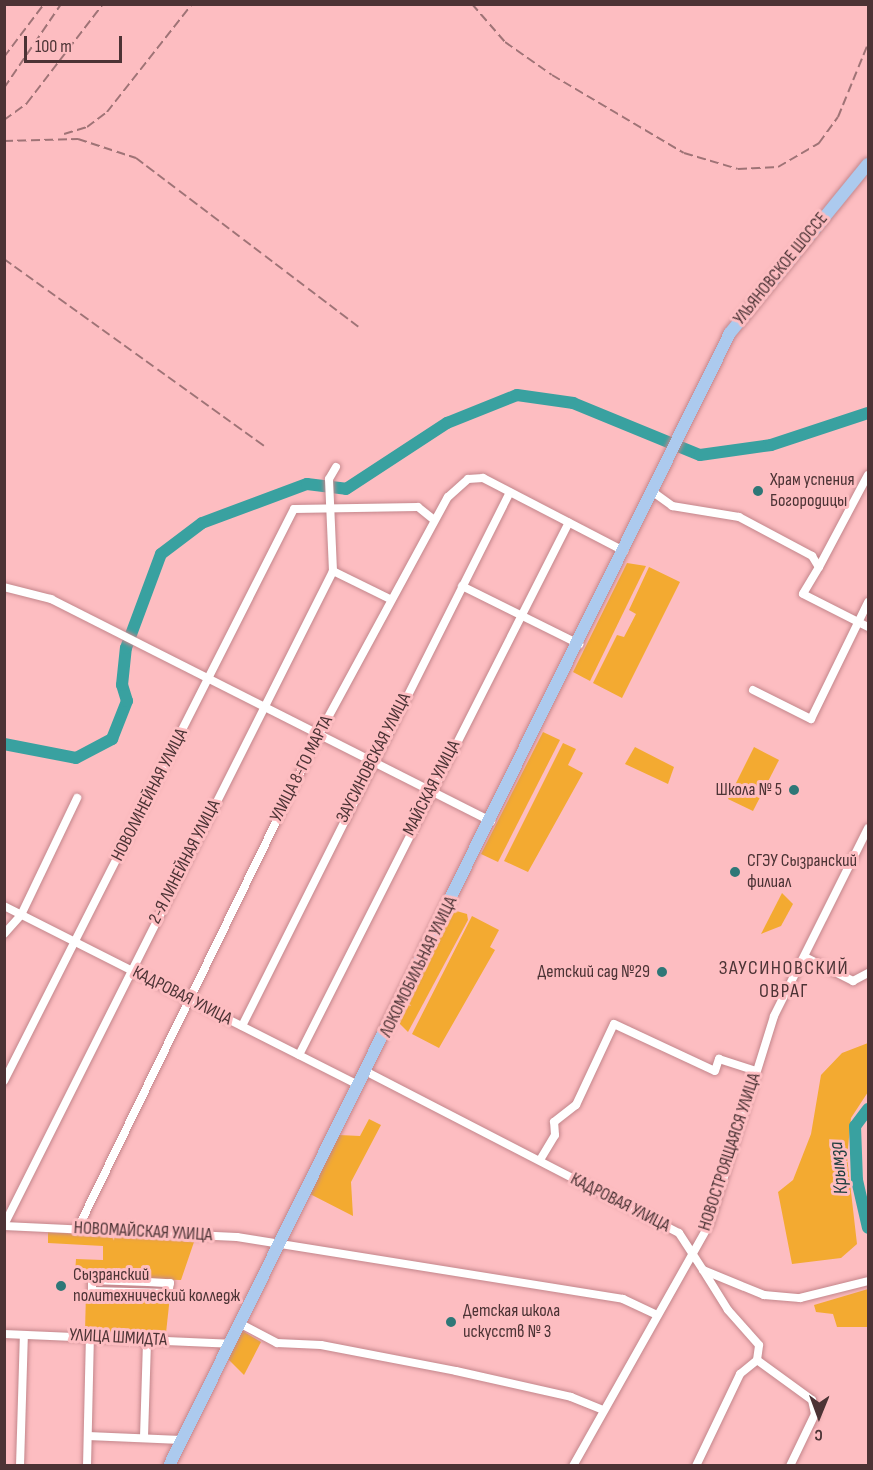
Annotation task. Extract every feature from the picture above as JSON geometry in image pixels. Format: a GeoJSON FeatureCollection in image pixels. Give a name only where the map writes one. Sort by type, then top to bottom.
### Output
{"type":"FeatureCollection","features":[{"type":"Feature","properties":{"kind":"main road","name":"УЛЬЯНОВСКОЕ ШОССЕ"},"geometry":{"type":"LineString","coordinates":[[666,468],[742,315],[868,164]]}},
{"type":"Feature","properties":{"kind":"main road","name":"ЛОКОМОБИЛЬНАЯ УЛИЦА"},"geometry":{"type":"LineString","coordinates":[[169,1466],[666,468]]}},
{"type":"Feature","properties":{"kind":"street","name":"2-Я ЛИНЕЙНАЯ УЛИЦА"},"geometry":{"type":"LineString","coordinates":[[4,1225],[130,969],[333,571],[334,512],[330,490],[336,467]]}},
{"type":"Feature","properties":{"kind":"street"},"geometry":{"type":"LineString","coordinates":[[868,475],[803,594],[868,627]]}},
{"type":"Feature","properties":{"kind":"street","name":"УЛИЦА 8-ГО МАРТА"},"geometry":{"type":"LineString","coordinates":[[78,1228],[186,999],[318,736],[433,519],[468,479],[483,478],[625,551]]}},
{"type":"Feature","properties":{"kind":"street","name":"ЗАУСИНОВСКАЯ УЛИЦА"},"geometry":{"type":"LineString","coordinates":[[242,1026],[371,762],[510,492]]}},
{"type":"Feature","properties":{"kind":"street"},"geometry":{"type":"LineString","coordinates":[[653,492],[672,506],[739,517],[812,556],[819,567]]}},
{"type":"Feature","properties":{"kind":"street"},"geometry":{"type":"LineString","coordinates":[[334,512],[418,507],[433,519]]}},
{"type":"Feature","properties":{"kind":"street","name":"НОВОЛИНЕЙНАЯ УЛИЦА"},"geometry":{"type":"LineString","coordinates":[[4,1081],[294,508],[334,512]]}},
{"type":"Feature","properties":{"kind":"street","name":"МАЙСКАЯ УЛИЦА"},"geometry":{"type":"LineString","coordinates":[[299,1055],[430,791],[569,522]]}},
{"type":"Feature","properties":{"kind":"street"},"geometry":{"type":"LineString","coordinates":[[333,571],[390,599]]}},
{"type":"Feature","properties":{"kind":"street"},"geometry":{"type":"LineString","coordinates":[[462,586],[579,644]]}},
{"type":"Feature","properties":{"kind":"street"},"geometry":{"type":"LineString","coordinates":[[4,587],[51,599],[206,681],[491,821]]}},
{"type":"Feature","properties":{"kind":"street"},"geometry":{"type":"LineString","coordinates":[[753,690],[811,719],[868,602]]}},
{"type":"Feature","properties":{"kind":"street"},"geometry":{"type":"LineString","coordinates":[[4,934],[21,915],[77,798]]}},
{"type":"Feature","properties":{"kind":"street","name":"НОВОСТРОЯЩАЯСЯ УЛИЦА"},"geometry":{"type":"LineString","coordinates":[[573,1466],[655,1314],[709,1225],[774,1016],[868,828]]}},
{"type":"Feature","properties":{"kind":"street","name":"КАДРОВАЯ УЛИЦА"},"geometry":{"type":"LineString","coordinates":[[4,906],[360,1086]]}},
{"type":"Feature","properties":{"kind":"street"},"geometry":{"type":"LineString","coordinates":[[805,957],[853,981],[868,973]]}},
{"type":"Feature","properties":{"kind":"street"},"geometry":{"type":"LineString","coordinates":[[540,1160],[555,1135],[554,1122],[576,1105],[614,1024],[715,1071],[719,1059],[756,1071]]}},
{"type":"Feature","properties":{"kind":"street","name":"КАДРОВАЯ УЛИЦА"},"geometry":{"type":"LineString","coordinates":[[367,1072],[686,1238],[691,1257],[703,1270],[764,1295],[800,1298],[868,1281]]}},
{"type":"Feature","properties":{"kind":"street","name":"НОВОМАЙСКАЯ УЛИЦА"},"geometry":{"type":"LineString","coordinates":[[4,1225],[282,1243],[623,1299],[655,1314]]}},
{"type":"Feature","properties":{"kind":"street"},"geometry":{"type":"LineString","coordinates":[[696,1466],[740,1374],[757,1360],[759,1345],[728,1310],[703,1270]]}},
{"type":"Feature","properties":{"kind":"street"},"geometry":{"type":"LineString","coordinates":[[92,1280],[148,1282],[170,1282],[168,1293],[92,1291],[92,1280]]}},
{"type":"Feature","properties":{"kind":"street"},"geometry":{"type":"LineString","coordinates":[[148,1282],[148,1292]]}},
{"type":"Feature","properties":{"kind":"street"},"geometry":{"type":"LineString","coordinates":[[241,1324],[277,1343],[321,1345],[446,1369],[572,1397],[603,1410]]}},
{"type":"Feature","properties":{"kind":"street","name":"УЛИЦА ШМИДТА"},"geometry":{"type":"LineString","coordinates":[[4,1334],[231,1344]]}},
{"type":"Feature","properties":{"kind":"street"},"geometry":{"type":"LineString","coordinates":[[20,1466],[24,1335]]}},
{"type":"Feature","properties":{"kind":"street"},"geometry":{"type":"LineString","coordinates":[[87,1466],[90,1336]]}},
{"type":"Feature","properties":{"kind":"street"},"geometry":{"type":"LineString","coordinates":[[144,1437],[147,1339]]}},
{"type":"Feature","properties":{"kind":"street"},"geometry":{"type":"LineString","coordinates":[[757,1360],[812,1400],[815,1414],[790,1466]]}},
{"type":"Feature","properties":{"kind":"street"},"geometry":{"type":"LineString","coordinates":[[88,1436],[181,1440]]}},
{"type":"Feature","properties":{"kind":"shaded area"},"geometry":{"type":"Polygon","coordinates":[[[627,563],[646,566],[590,681],[573,672],[627,563]]]}},
{"type":"Feature","properties":{"kind":"shaded area"},"geometry":{"type":"Polygon","coordinates":[[[649,567],[680,582],[622,698],[593,683],[617,635],[624,637],[636,614],[629,610],[649,567]]]}},
{"type":"Feature","properties":{"kind":"shaded area"},"geometry":{"type":"Polygon","coordinates":[[[543,732],[560,740],[498,862],[481,854],[543,732]]]}},
{"type":"Feature","properties":{"kind":"shaded area"},"geometry":{"type":"Polygon","coordinates":[[[563,743],[576,749],[568,765],[583,773],[528,872],[504,861],[563,743]]]}},
{"type":"Feature","properties":{"kind":"shaded area"},"geometry":{"type":"Polygon","coordinates":[[[635,747],[674,767],[668,784],[625,764],[635,747]]]}},
{"type":"Feature","properties":{"kind":"shaded area"},"geometry":{"type":"Polygon","coordinates":[[[754,747],[779,760],[753,811],[728,799],[754,747]]]}},
{"type":"Feature","properties":{"kind":"shaded area"},"geometry":{"type":"Polygon","coordinates":[[[782,893],[793,904],[781,926],[761,934],[782,893]]]}},
{"type":"Feature","properties":{"kind":"shaded area"},"geometry":{"type":"Polygon","coordinates":[[[453,910],[467,914],[468,920],[408,1032],[397,1021],[453,910]]]}},
{"type":"Feature","properties":{"kind":"shaded area"},"geometry":{"type":"Polygon","coordinates":[[[472,916],[499,930],[490,947],[495,950],[439,1048],[412,1034],[472,916]]]}},
{"type":"Feature","properties":{"kind":"shaded area"},"geometry":{"type":"Polygon","coordinates":[[[868,1043],[868,1092],[851,1118],[847,1157],[857,1244],[841,1258],[792,1264],[778,1192],[793,1180],[811,1134],[821,1075],[842,1053],[868,1043]]]}},
{"type":"Feature","properties":{"kind":"shaded area"},"geometry":{"type":"Polygon","coordinates":[[[369,1119],[381,1125],[351,1182],[353,1216],[310,1194],[339,1135],[360,1136],[369,1119]]]}},
{"type":"Feature","properties":{"kind":"shaded area"},"geometry":{"type":"Polygon","coordinates":[[[48,1232],[194,1242],[181,1280],[89,1278],[75,1273],[76,1259],[103,1260],[103,1246],[48,1243],[48,1232]]]}},
{"type":"Feature","properties":{"kind":"shaded area"},"geometry":{"type":"Polygon","coordinates":[[[868,1289],[867,1327],[837,1327],[833,1314],[816,1312],[814,1305],[868,1289]]]}},
{"type":"Feature","properties":{"kind":"shaded area"},"geometry":{"type":"Polygon","coordinates":[[[86,1293],[170,1296],[166,1333],[85,1331],[86,1293]]]}},
{"type":"Feature","properties":{"kind":"shaded area"},"geometry":{"type":"Polygon","coordinates":[[[241,1330],[261,1342],[244,1375],[227,1358],[241,1330]]]}},
{"type":"Feature","properties":{"kind":"waterway"},"geometry":{"type":"LineString","coordinates":[[4,744],[76,758],[112,739],[127,701],[122,685],[126,648],[161,554],[202,523],[307,484],[346,489],[447,423],[517,395],[573,403],[700,455],[771,445],[868,413]]}},
{"type":"Feature","properties":{"kind":"waterway","name":"Крымза"},"geometry":{"type":"LineString","coordinates":[[868,1109],[855,1126],[857,1180],[868,1228]]}},
{"type":"Feature","properties":{"kind":"railway"},"geometry":{"type":"LineString","coordinates":[[4,57],[44,4]]}},
{"type":"Feature","properties":{"kind":"railway"},"geometry":{"type":"LineString","coordinates":[[4,88],[61,4]]}},
{"type":"Feature","properties":{"kind":"railway"},"geometry":{"type":"LineString","coordinates":[[4,120],[27,103],[103,4]]}},
{"type":"Feature","properties":{"kind":"railway"},"geometry":{"type":"LineString","coordinates":[[64,134],[87,127],[107,112],[192,4]]}},
{"type":"Feature","properties":{"kind":"railway"},"geometry":{"type":"LineString","coordinates":[[472,4],[505,42],[552,75],[684,153],[738,169],[778,167],[819,143],[838,117],[868,44]]}},
{"type":"Feature","properties":{"kind":"railway"},"geometry":{"type":"LineString","coordinates":[[4,141],[78,139],[136,158],[359,327]]}},
{"type":"Feature","properties":{"kind":"railway"},"geometry":{"type":"LineString","coordinates":[[4,259],[264,446]]}},
{"type":"Feature","properties":{"kind":"place","name":"Храм успения Богородицы"},"geometry":{"type":"Point","coordinates":[758,491]}},
{"type":"Feature","properties":{"kind":"place","name":"Школа № 5"},"geometry":{"type":"Point","coordinates":[794,790]}},
{"type":"Feature","properties":{"kind":"place","name":"СГЭУ Сызранский филиал"},"geometry":{"type":"Point","coordinates":[735,872]}},
{"type":"Feature","properties":{"kind":"place","name":"Детский сад №29"},"geometry":{"type":"Point","coordinates":[662,972]}},
{"type":"Feature","properties":{"kind":"place","name":"Сызранский политехнический колледж"},"geometry":{"type":"Point","coordinates":[61,1286]}},
{"type":"Feature","properties":{"kind":"place","name":"Детская школа искусств № 3"},"geometry":{"type":"Point","coordinates":[451,1322]}},
{"type":"Feature","properties":{"kind":"district","name":"ЗАУСИНОВСКИЙ ОВРАГ"},"geometry":{"type":"Point","coordinates":[784,980]}}]}
